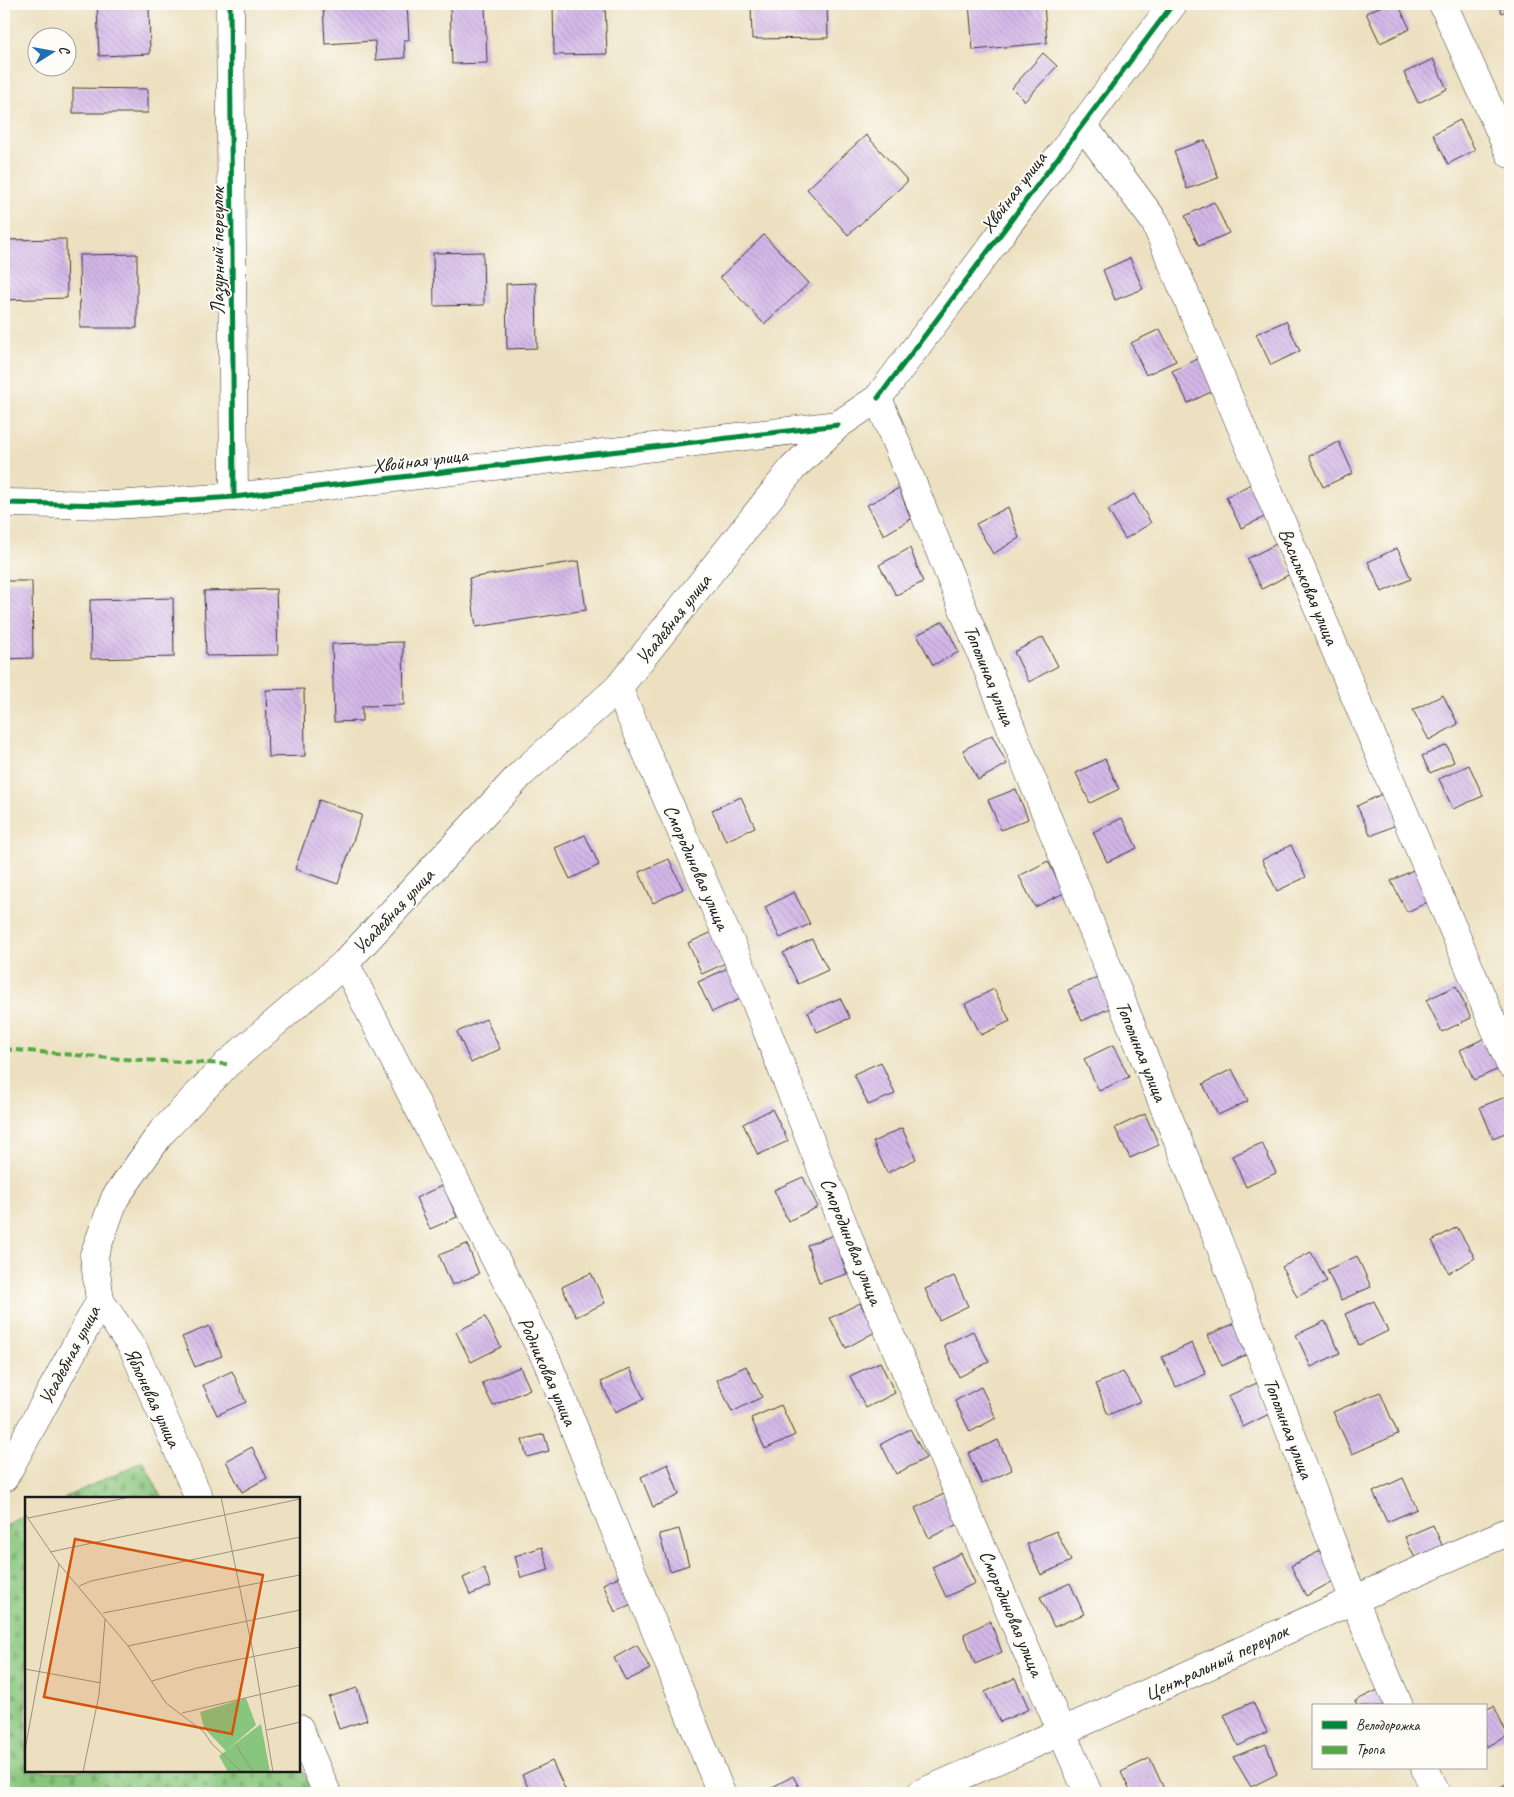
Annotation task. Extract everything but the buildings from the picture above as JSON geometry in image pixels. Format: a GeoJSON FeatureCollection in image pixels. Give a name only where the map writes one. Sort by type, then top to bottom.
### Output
{"type":"FeatureCollection","features":[{"type":"Feature","properties":{"kind":"street","name":"Лазурный переулок"},"geometry":{"type":"LineString","coordinates":[[230,4],[234,497]]}},
{"type":"Feature","properties":{"kind":"street","name":"Хвойная улица"},"geometry":{"type":"LineString","coordinates":[[878,398],[1173,4]]}},
{"type":"Feature","properties":{"kind":"street"},"geometry":{"type":"LineString","coordinates":[[1443,4],[1510,154]]}},
{"type":"Feature","properties":{"kind":"street","name":"Васильковая улица"},"geometry":{"type":"LineString","coordinates":[[1082,124],[1155,222],[1510,1064]]}},
{"type":"Feature","properties":{"kind":"street","name":"Усадебная улица"},"geometry":{"type":"LineString","coordinates":[[4,1478],[100,1301],[94,1256],[115,1198],[161,1132],[227,1064],[345,963],[521,774],[618,688],[792,468],[838,425],[878,398]]}},
{"type":"Feature","properties":{"kind":"street","name":"Тополиная улица"},"geometry":{"type":"LineString","coordinates":[[878,398],[1218,1240],[1353,1598],[1398,1704]]}},
{"type":"Feature","properties":{"kind":"street","name":"Хвойная улица"},"geometry":{"type":"LineString","coordinates":[[4,503],[114,504],[234,497],[838,425]]}},
{"type":"Feature","properties":{"kind":"street","name":"Смородиновая улица"},"geometry":{"type":"LineString","coordinates":[[618,688],[747,980],[852,1244],[1064,1733],[1088,1793]]}},
{"type":"Feature","properties":{"kind":"street","name":"Родниковая улица"},"geometry":{"type":"LineString","coordinates":[[345,963],[547,1361],[721,1793]]}},
{"type":"Feature","properties":{"kind":"street","name":"Яблоневая улица"},"geometry":{"type":"LineString","coordinates":[[100,1301],[133,1348],[199,1497]]}},
{"type":"Feature","properties":{"kind":"street","name":"Центральный переулок"},"geometry":{"type":"LineString","coordinates":[[921,1793],[1064,1733],[1353,1598],[1510,1531]]}},
{"type":"Feature","properties":{"kind":"street"},"geometry":{"type":"LineString","coordinates":[[300,1730],[327,1793]]}},
{"type":"Feature","properties":{"kind":"street"},"geometry":{"type":"LineString","coordinates":[[1426,1770],[1436,1793]]}},
{"type":"Feature","properties":{"kind":"green space"},"geometry":{"type":"Polygon","coordinates":[[[143,1461],[161,1497],[66,1497],[143,1461]]]}},
{"type":"Feature","properties":{"kind":"green space"},"geometry":{"type":"Polygon","coordinates":[[[25,1516],[25,1772],[300,1772],[300,1766],[314,1793],[4,1793],[4,1527],[25,1516]]]}},
{"type":"Feature","properties":{"kind":"marked path"},"geometry":{"type":"LineString","coordinates":[[4,1049],[121,1059],[227,1064]]}},
{"type":"Feature","properties":{"kind":"cycle path"},"geometry":{"type":"LineString","coordinates":[[230,4],[234,497]]}},
{"type":"Feature","properties":{"kind":"cycle path"},"geometry":{"type":"LineString","coordinates":[[878,398],[1173,4]]}},
{"type":"Feature","properties":{"kind":"cycle path"},"geometry":{"type":"LineString","coordinates":[[4,503],[114,505],[234,497],[838,425]]}}]}
